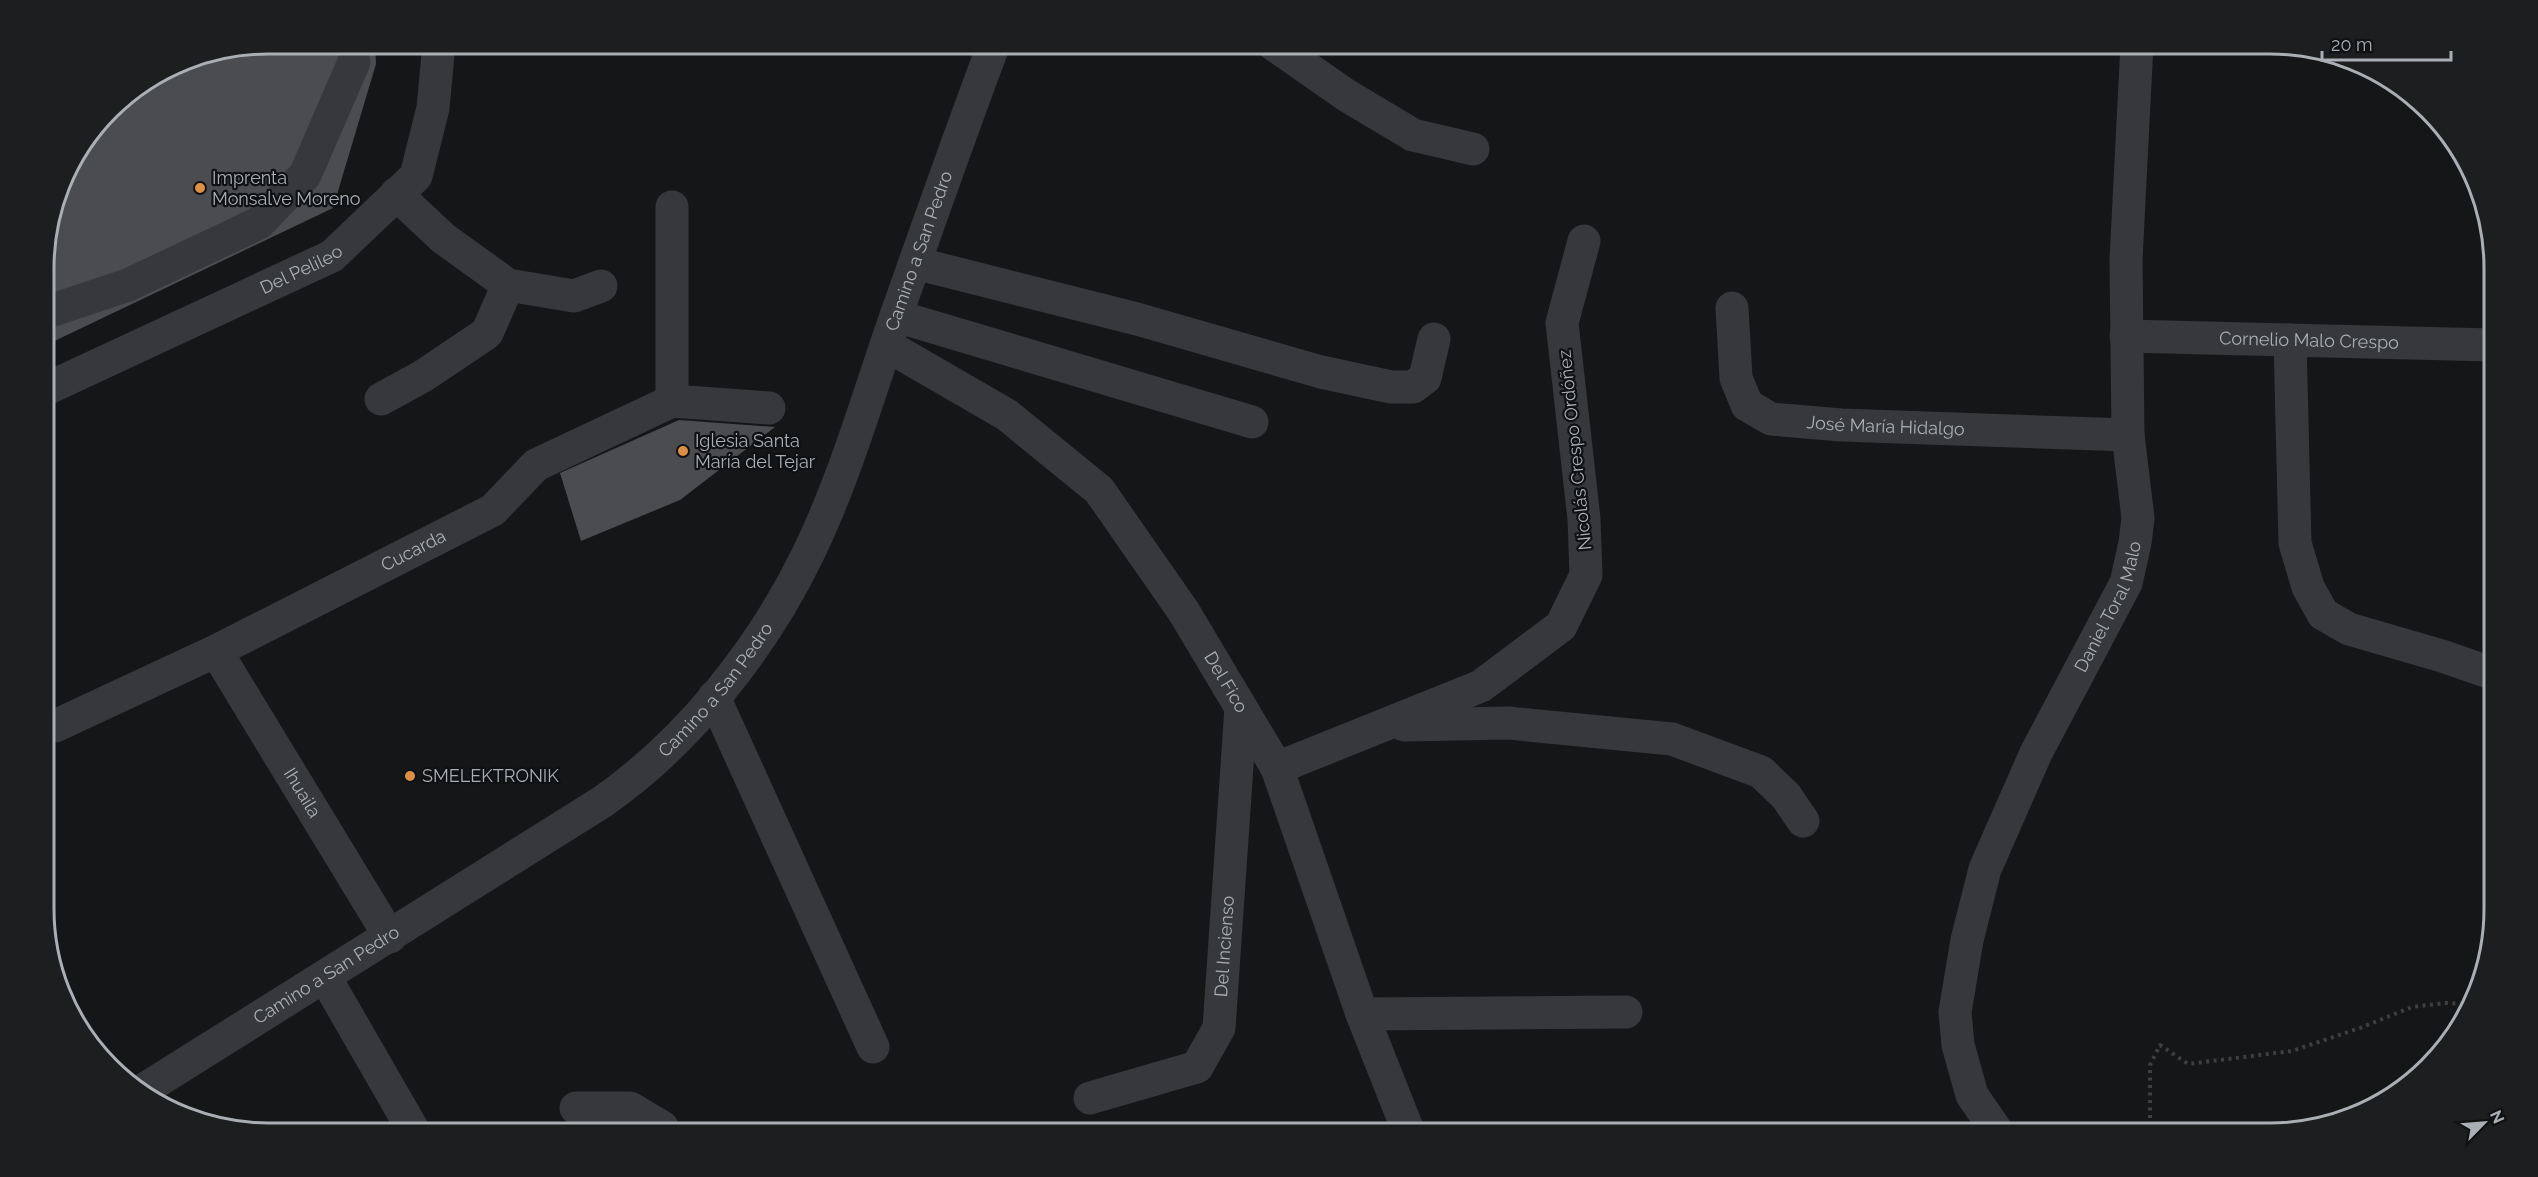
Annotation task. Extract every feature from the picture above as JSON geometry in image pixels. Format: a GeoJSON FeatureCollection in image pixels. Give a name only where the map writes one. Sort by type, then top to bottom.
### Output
{"type":"FeatureCollection","features":[{"type":"Feature","properties":{"kind":"street","name":"Del Pelileo"},"geometry":{"type":"LineString","coordinates":[[54,385],[332,256],[416,176],[433,108],[438,54]]}},
{"type":"Feature","properties":{"kind":"street","name":"Camino a San Pedro"},"geometry":{"type":"LineString","coordinates":[[149,1087],[390,937],[622,788],[665,751],[714,697],[765,628],[790,589],[832,500],[990,54]]}},
{"type":"Feature","properties":{"kind":"street"},"geometry":{"type":"LineString","coordinates":[[1288,54],[1346,94],[1413,135],[1473,149]]}},
{"type":"Feature","properties":{"kind":"street","name":"Daniel Toral Malo"},"geometry":{"type":"LineString","coordinates":[[1991,1123],[1972,1095],[1958,1044],[1955,1012],[1967,940],[1985,869],[2036,753],[2126,583],[2138,518],[2128,435],[2126,336],[2126,260],[2136,54]]}},
{"type":"Feature","properties":{"kind":"street"},"geometry":{"type":"LineString","coordinates":[[54,310],[128,285],[259,223],[305,175],[354,62]]}},
{"type":"Feature","properties":{"kind":"street"},"geometry":{"type":"LineString","coordinates":[[396,194],[443,238],[508,285],[574,296],[601,286]]}},
{"type":"Feature","properties":{"kind":"street"},"geometry":{"type":"LineString","coordinates":[[672,207],[672,401]]}},
{"type":"Feature","properties":{"kind":"street","name":"Nicolás Crespo Ordóñez"},"geometry":{"type":"LineString","coordinates":[[1278,768],[1481,686],[1561,626],[1586,575],[1584,519],[1562,323],[1584,241]]}},
{"type":"Feature","properties":{"kind":"street"},"geometry":{"type":"LineString","coordinates":[[915,263],[1137,319],[1321,372],[1391,387],[1413,387],[1425,378],[1434,339]]}},
{"type":"Feature","properties":{"kind":"street"},"geometry":{"type":"LineString","coordinates":[[381,399],[423,376],[487,333],[508,285]]}},
{"type":"Feature","properties":{"kind":"street","name":"José María Hidalgo"},"geometry":{"type":"LineString","coordinates":[[1732,308],[1736,378],[1747,405],[1771,419],[1841,425],[2128,435]]}},
{"type":"Feature","properties":{"kind":"street"},"geometry":{"type":"LineString","coordinates":[[891,331],[1252,422]]}},
{"type":"Feature","properties":{"kind":"street","name":"Del Fico"},"geometry":{"type":"LineString","coordinates":[[891,331],[1007,415],[1099,490],[1184,612],[1278,768],[1362,1014],[1405,1123]]}},
{"type":"Feature","properties":{"kind":"street","name":"Cornelio Malo Crespo"},"geometry":{"type":"LineString","coordinates":[[2126,336],[2484,345]]}},
{"type":"Feature","properties":{"kind":"street"},"geometry":{"type":"LineString","coordinates":[[2290,340],[2295,543],[2308,587],[2323,614],[2349,629],[2484,671]]}},
{"type":"Feature","properties":{"kind":"street","name":"Cucarda"},"geometry":{"type":"LineString","coordinates":[[55,726],[216,651],[493,510],[536,465],[672,401],[770,408]]}},
{"type":"Feature","properties":{"kind":"street","name":"Ihuaila"},"geometry":{"type":"LineString","coordinates":[[216,651],[390,937]]}},
{"type":"Feature","properties":{"kind":"street"},"geometry":{"type":"LineString","coordinates":[[714,697],[873,1047]]}},
{"type":"Feature","properties":{"kind":"street","name":"Del Incienso"},"geometry":{"type":"LineString","coordinates":[[1090,1098],[1197,1067],[1219,1028],[1241,708]]}},
{"type":"Feature","properties":{"kind":"street"},"geometry":{"type":"LineString","coordinates":[[1384,725],[1508,723],[1672,739],[1761,772],[1786,796],[1803,821]]}},
{"type":"Feature","properties":{"kind":"street"},"geometry":{"type":"LineString","coordinates":[[325,977],[409,1123]]}},
{"type":"Feature","properties":{"kind":"street"},"geometry":{"type":"LineString","coordinates":[[1362,1014],[1626,1012]]}},
{"type":"Feature","properties":{"kind":"street"},"geometry":{"type":"LineString","coordinates":[[576,1108],[630,1108],[655,1123]]}},
{"type":"Feature","properties":{"kind":"path"},"geometry":{"type":"LineString","coordinates":[[2150,1123],[2150,1065],[2160,1045],[2188,1064],[2292,1051],[2412,1008],[2445,1003],[2462,1004]]}},
{"type":"Feature","properties":{"kind":"building","name":"Imprenta Monsalve Moreno"},"geometry":{"type":"Polygon","coordinates":[[[254,54],[376,54],[376,64],[333,208],[54,341],[54,254],[61,212],[70,186],[90,149],[107,127],[138,98],[173,76],[212,61],[254,54]]]}},
{"type":"Feature","properties":{"kind":"building"},"geometry":{"type":"Polygon","coordinates":[[[679,420],[775,427],[680,500],[581,541],[560,473],[679,420]]]}},
{"type":"Feature","properties":{"kind":"place","name":"Imprenta Monsalve Moreno"},"geometry":{"type":"Point","coordinates":[200,188]}},
{"type":"Feature","properties":{"kind":"place","name":"Iglesia Santa María del Tejar"},"geometry":{"type":"Point","coordinates":[683,451]}},
{"type":"Feature","properties":{"kind":"place","name":"SMELEKTRONIK"},"geometry":{"type":"Point","coordinates":[410,776]}}]}
